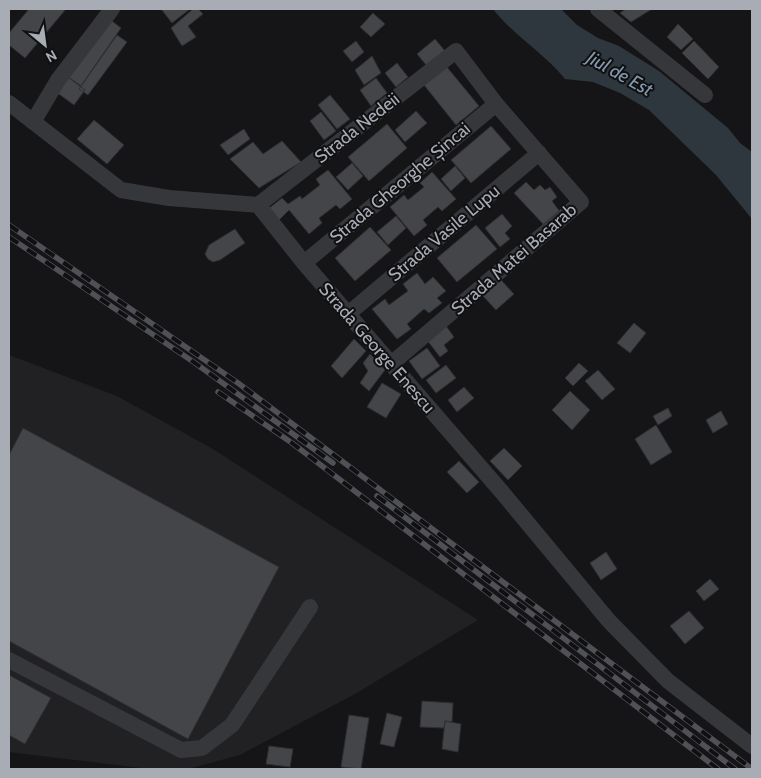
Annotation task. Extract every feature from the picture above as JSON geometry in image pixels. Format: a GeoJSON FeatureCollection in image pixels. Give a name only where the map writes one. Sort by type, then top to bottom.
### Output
{"type":"FeatureCollection","features":[{"type":"Feature","properties":{"kind":"street"},"geometry":{"type":"LineString","coordinates":[[33,122],[58,80],[112,9]]}},
{"type":"Feature","properties":{"kind":"street"},"geometry":{"type":"LineString","coordinates":[[598,9],[705,95]]}},
{"type":"Feature","properties":{"kind":"street","name":"Strada Matei Basarab"},"geometry":{"type":"LineString","coordinates":[[391,364],[581,202],[496,104],[456,51]]}},
{"type":"Feature","properties":{"kind":"street","name":"Strada Nedeii"},"geometry":{"type":"LineString","coordinates":[[258,206],[456,51]]}},
{"type":"Feature","properties":{"kind":"street"},"geometry":{"type":"LineString","coordinates":[[9,103],[121,190],[169,198],[258,206]]}},
{"type":"Feature","properties":{"kind":"street","name":"Strada Gheorghe Șincai"},"geometry":{"type":"LineString","coordinates":[[304,263],[496,104]]}},
{"type":"Feature","properties":{"kind":"street","name":"Strada Vasile Lupu"},"geometry":{"type":"LineString","coordinates":[[348,314],[539,153]]}},
{"type":"Feature","properties":{"kind":"street","name":"Strada George Enescu"},"geometry":{"type":"LineString","coordinates":[[258,206],[304,263],[501,491],[609,621],[649,663],[686,696],[752,746]]}},
{"type":"Feature","properties":{"kind":"street"},"geometry":{"type":"LineString","coordinates":[[9,660],[181,750],[202,748],[232,725],[310,607]]}},
{"type":"Feature","properties":{"kind":"shaded area"},"geometry":{"type":"Polygon","coordinates":[[[9,355],[117,396],[213,449],[478,620],[355,694],[240,755],[188,769],[149,769],[9,752],[9,355]]]}},
{"type":"Feature","properties":{"kind":"water","name":"Jiul de Est"},"geometry":{"type":"Polygon","coordinates":[[[493,9],[561,9],[577,25],[598,38],[619,46],[659,71],[728,128],[740,143],[752,152],[752,219],[716,175],[649,110],[620,93],[593,82],[565,79],[548,61],[510,28],[493,9]]]}},
{"type":"Feature","properties":{"kind":"building"},"geometry":{"type":"Polygon","coordinates":[[[29,9],[66,9],[25,58],[9,45],[9,33],[29,9]]]}},
{"type":"Feature","properties":{"kind":"building"},"geometry":{"type":"Polygon","coordinates":[[[161,9],[190,9],[172,23],[161,9]]]}},
{"type":"Feature","properties":{"kind":"building"},"geometry":{"type":"Polygon","coordinates":[[[193,9],[198,9],[203,14],[188,26],[196,37],[182,46],[171,28],[193,9]]]}},
{"type":"Feature","properties":{"kind":"building"},"geometry":{"type":"Polygon","coordinates":[[[626,9],[652,9],[631,22],[620,13],[626,9]]]}},
{"type":"Feature","properties":{"kind":"building"},"geometry":{"type":"Polygon","coordinates":[[[373,13],[385,24],[371,37],[360,27],[373,13]]]}},
{"type":"Feature","properties":{"kind":"building"},"geometry":{"type":"Polygon","coordinates":[[[108,18],[121,28],[81,86],[67,76],[108,18]]]}},
{"type":"Feature","properties":{"kind":"building"},"geometry":{"type":"Polygon","coordinates":[[[678,24],[693,39],[681,50],[667,37],[678,24]]]}},
{"type":"Feature","properties":{"kind":"building"},"geometry":{"type":"Polygon","coordinates":[[[117,35],[127,42],[88,95],[79,89],[117,35]]]}},
{"type":"Feature","properties":{"kind":"building"},"geometry":{"type":"Polygon","coordinates":[[[435,39],[445,51],[427,66],[417,54],[435,39]]]}},
{"type":"Feature","properties":{"kind":"building"},"geometry":{"type":"Polygon","coordinates":[[[356,41],[364,52],[352,62],[343,51],[356,41]]]}},
{"type":"Feature","properties":{"kind":"building"},"geometry":{"type":"Polygon","coordinates":[[[694,41],[719,67],[708,79],[682,53],[694,41]]]}},
{"type":"Feature","properties":{"kind":"building"},"geometry":{"type":"Polygon","coordinates":[[[372,56],[381,73],[364,85],[355,70],[372,56]]]}},
{"type":"Feature","properties":{"kind":"building"},"geometry":{"type":"Polygon","coordinates":[[[397,63],[408,77],[396,87],[385,73],[397,63]]]}},
{"type":"Feature","properties":{"kind":"building"},"geometry":{"type":"Polygon","coordinates":[[[446,66],[479,106],[456,125],[424,85],[446,66]]]}},
{"type":"Feature","properties":{"kind":"building"},"geometry":{"type":"Polygon","coordinates":[[[68,77],[85,90],[74,105],[56,92],[68,77]]]}},
{"type":"Feature","properties":{"kind":"building"},"geometry":{"type":"Polygon","coordinates":[[[376,78],[387,93],[371,106],[360,90],[376,78]]]}},
{"type":"Feature","properties":{"kind":"building"},"geometry":{"type":"Polygon","coordinates":[[[330,95],[350,119],[337,129],[318,105],[330,95]]]}},
{"type":"Feature","properties":{"kind":"building"},"geometry":{"type":"Polygon","coordinates":[[[416,111],[427,123],[405,142],[395,130],[416,111]]]}},
{"type":"Feature","properties":{"kind":"building"},"geometry":{"type":"Polygon","coordinates":[[[321,112],[336,131],[324,140],[310,121],[321,112]]]}},
{"type":"Feature","properties":{"kind":"building"},"geometry":{"type":"Polygon","coordinates":[[[94,120],[124,145],[107,164],[77,139],[94,120]]]}},
{"type":"Feature","properties":{"kind":"building"},"geometry":{"type":"Polygon","coordinates":[[[387,124],[407,148],[369,181],[348,157],[387,124]]]}},
{"type":"Feature","properties":{"kind":"building"},"geometry":{"type":"Polygon","coordinates":[[[491,126],[511,149],[471,183],[451,160],[491,126]]]}},
{"type":"Feature","properties":{"kind":"building"},"geometry":{"type":"Polygon","coordinates":[[[244,129],[250,139],[228,155],[220,145],[244,129]]]}},
{"type":"Feature","properties":{"kind":"building"},"geometry":{"type":"Polygon","coordinates":[[[282,141],[301,162],[259,188],[230,159],[253,142],[263,154],[282,141]]]}},
{"type":"Feature","properties":{"kind":"building"},"geometry":{"type":"Polygon","coordinates":[[[352,163],[363,176],[348,190],[336,177],[352,163]]]}},
{"type":"Feature","properties":{"kind":"building"},"geometry":{"type":"Polygon","coordinates":[[[455,166],[465,178],[451,191],[441,179],[455,166]]]}},
{"type":"Feature","properties":{"kind":"building"},"geometry":{"type":"Polygon","coordinates":[[[328,170],[352,199],[340,209],[336,205],[319,218],[322,223],[309,234],[289,210],[278,221],[268,209],[282,198],[288,204],[300,196],[302,199],[320,185],[316,179],[328,170]]]}},
{"type":"Feature","properties":{"kind":"building"},"geometry":{"type":"Polygon","coordinates":[[[432,172],[456,199],[442,211],[438,207],[423,220],[427,225],[414,236],[390,207],[404,195],[408,200],[424,187],[420,183],[432,172]]]}},
{"type":"Feature","properties":{"kind":"building"},"geometry":{"type":"Polygon","coordinates":[[[526,182],[534,190],[540,185],[545,190],[550,187],[557,197],[552,201],[560,212],[544,225],[514,193],[526,182]]]}},
{"type":"Feature","properties":{"kind":"building"},"geometry":{"type":"Polygon","coordinates":[[[502,214],[512,226],[505,233],[510,239],[500,247],[485,228],[502,214]]]}},
{"type":"Feature","properties":{"kind":"building"},"geometry":{"type":"Polygon","coordinates":[[[396,216],[406,228],[388,245],[377,232],[396,216]]]}},
{"type":"Feature","properties":{"kind":"building"},"geometry":{"type":"Polygon","coordinates":[[[476,225],[497,249],[457,282],[437,258],[476,225]]]}},
{"type":"Feature","properties":{"kind":"building"},"geometry":{"type":"Polygon","coordinates":[[[370,227],[391,250],[355,281],[335,258],[370,227]]]}},
{"type":"Feature","properties":{"kind":"building"},"geometry":{"type":"Polygon","coordinates":[[[235,229],[245,243],[220,260],[213,262],[208,259],[205,254],[209,245],[235,229]]]}},
{"type":"Feature","properties":{"kind":"building"},"geometry":{"type":"Polygon","coordinates":[[[417,273],[425,284],[433,277],[446,291],[437,298],[442,303],[429,313],[424,309],[407,324],[411,329],[397,339],[372,309],[385,299],[389,305],[408,291],[403,284],[417,273]]]}},
{"type":"Feature","properties":{"kind":"building"},"geometry":{"type":"Polygon","coordinates":[[[501,280],[514,294],[496,310],[483,296],[501,280]]]}},
{"type":"Feature","properties":{"kind":"building"},"geometry":{"type":"Polygon","coordinates":[[[634,323],[646,333],[630,353],[617,343],[634,323]]]}},
{"type":"Feature","properties":{"kind":"building"},"geometry":{"type":"Polygon","coordinates":[[[446,326],[454,337],[444,345],[448,351],[440,357],[427,340],[446,326]]]}},
{"type":"Feature","properties":{"kind":"building"},"geometry":{"type":"Polygon","coordinates":[[[354,339],[366,351],[342,378],[331,366],[354,339]]]}},
{"type":"Feature","properties":{"kind":"building"},"geometry":{"type":"Polygon","coordinates":[[[427,348],[440,366],[422,379],[409,361],[427,348]]]}},
{"type":"Feature","properties":{"kind":"building"},"geometry":{"type":"Polygon","coordinates":[[[370,354],[385,370],[369,391],[360,383],[368,371],[363,363],[370,354]]]}},
{"type":"Feature","properties":{"kind":"building"},"geometry":{"type":"Polygon","coordinates":[[[579,363],[588,371],[573,386],[565,378],[579,363]]]}},
{"type":"Feature","properties":{"kind":"building"},"geometry":{"type":"Polygon","coordinates":[[[446,365],[456,378],[436,393],[426,380],[446,365]]]}},
{"type":"Feature","properties":{"kind":"building"},"geometry":{"type":"Polygon","coordinates":[[[598,370],[615,389],[602,400],[585,381],[598,370]]]}},
{"type":"Feature","properties":{"kind":"building"},"geometry":{"type":"Polygon","coordinates":[[[382,383],[401,394],[386,418],[367,407],[382,383]]]}},
{"type":"Feature","properties":{"kind":"building"},"geometry":{"type":"Polygon","coordinates":[[[464,387],[474,398],[457,412],[448,400],[464,387]]]}},
{"type":"Feature","properties":{"kind":"building"},"geometry":{"type":"Polygon","coordinates":[[[570,391],[590,410],[572,430],[552,410],[570,391]]]}},
{"type":"Feature","properties":{"kind":"building"},"geometry":{"type":"Polygon","coordinates":[[[668,408],[672,416],[658,425],[653,416],[668,408]]]}},
{"type":"Feature","properties":{"kind":"building"},"geometry":{"type":"Polygon","coordinates":[[[721,411],[728,424],[713,433],[706,420],[721,411]]]}},
{"type":"Feature","properties":{"kind":"building"},"geometry":{"type":"Polygon","coordinates":[[[656,425],[672,452],[651,465],[635,439],[656,425]]]}},
{"type":"Feature","properties":{"kind":"building"},"geometry":{"type":"Polygon","coordinates":[[[23,428],[279,567],[188,739],[9,641],[9,455],[23,428]]]}},
{"type":"Feature","properties":{"kind":"building"},"geometry":{"type":"Polygon","coordinates":[[[504,448],[522,466],[508,480],[490,461],[504,448]]]}},
{"type":"Feature","properties":{"kind":"building"},"geometry":{"type":"Polygon","coordinates":[[[459,461],[479,482],[467,493],[447,472],[459,461]]]}},
{"type":"Feature","properties":{"kind":"building"},"geometry":{"type":"Polygon","coordinates":[[[606,552],[617,569],[601,580],[590,563],[606,552]]]}},
{"type":"Feature","properties":{"kind":"building"},"geometry":{"type":"Polygon","coordinates":[[[710,579],[719,589],[704,601],[696,591],[710,579]]]}},
{"type":"Feature","properties":{"kind":"building"},"geometry":{"type":"Polygon","coordinates":[[[689,611],[704,628],[685,644],[670,626],[689,611]]]}},
{"type":"Feature","properties":{"kind":"building"},"geometry":{"type":"Polygon","coordinates":[[[9,675],[51,698],[25,744],[9,735],[9,675]]]}},
{"type":"Feature","properties":{"kind":"building"},"geometry":{"type":"Polygon","coordinates":[[[422,701],[453,703],[452,722],[445,721],[444,728],[420,727],[422,701]]]}},
{"type":"Feature","properties":{"kind":"building"},"geometry":{"type":"Polygon","coordinates":[[[387,713],[402,717],[394,747],[380,744],[387,713]]]}},
{"type":"Feature","properties":{"kind":"building"},"geometry":{"type":"Polygon","coordinates":[[[349,715],[369,718],[361,769],[341,767],[349,715]]]}},
{"type":"Feature","properties":{"kind":"building"},"geometry":{"type":"Polygon","coordinates":[[[445,721],[461,724],[458,752],[442,749],[445,721]]]}},
{"type":"Feature","properties":{"kind":"building"},"geometry":{"type":"Polygon","coordinates":[[[269,746],[293,749],[290,767],[266,764],[269,746]]]}},
{"type":"Feature","properties":{"kind":"railway"},"geometry":{"type":"LineString","coordinates":[[9,225],[238,383],[752,769]]}},
{"type":"Feature","properties":{"kind":"railway"},"geometry":{"type":"LineString","coordinates":[[9,237],[195,363],[333,463]]}},
{"type":"Feature","properties":{"kind":"railway"},"geometry":{"type":"LineString","coordinates":[[218,392],[292,443],[718,769]]}},
{"type":"Feature","properties":{"kind":"railway"},"geometry":{"type":"LineString","coordinates":[[377,496],[735,769]]}}]}
